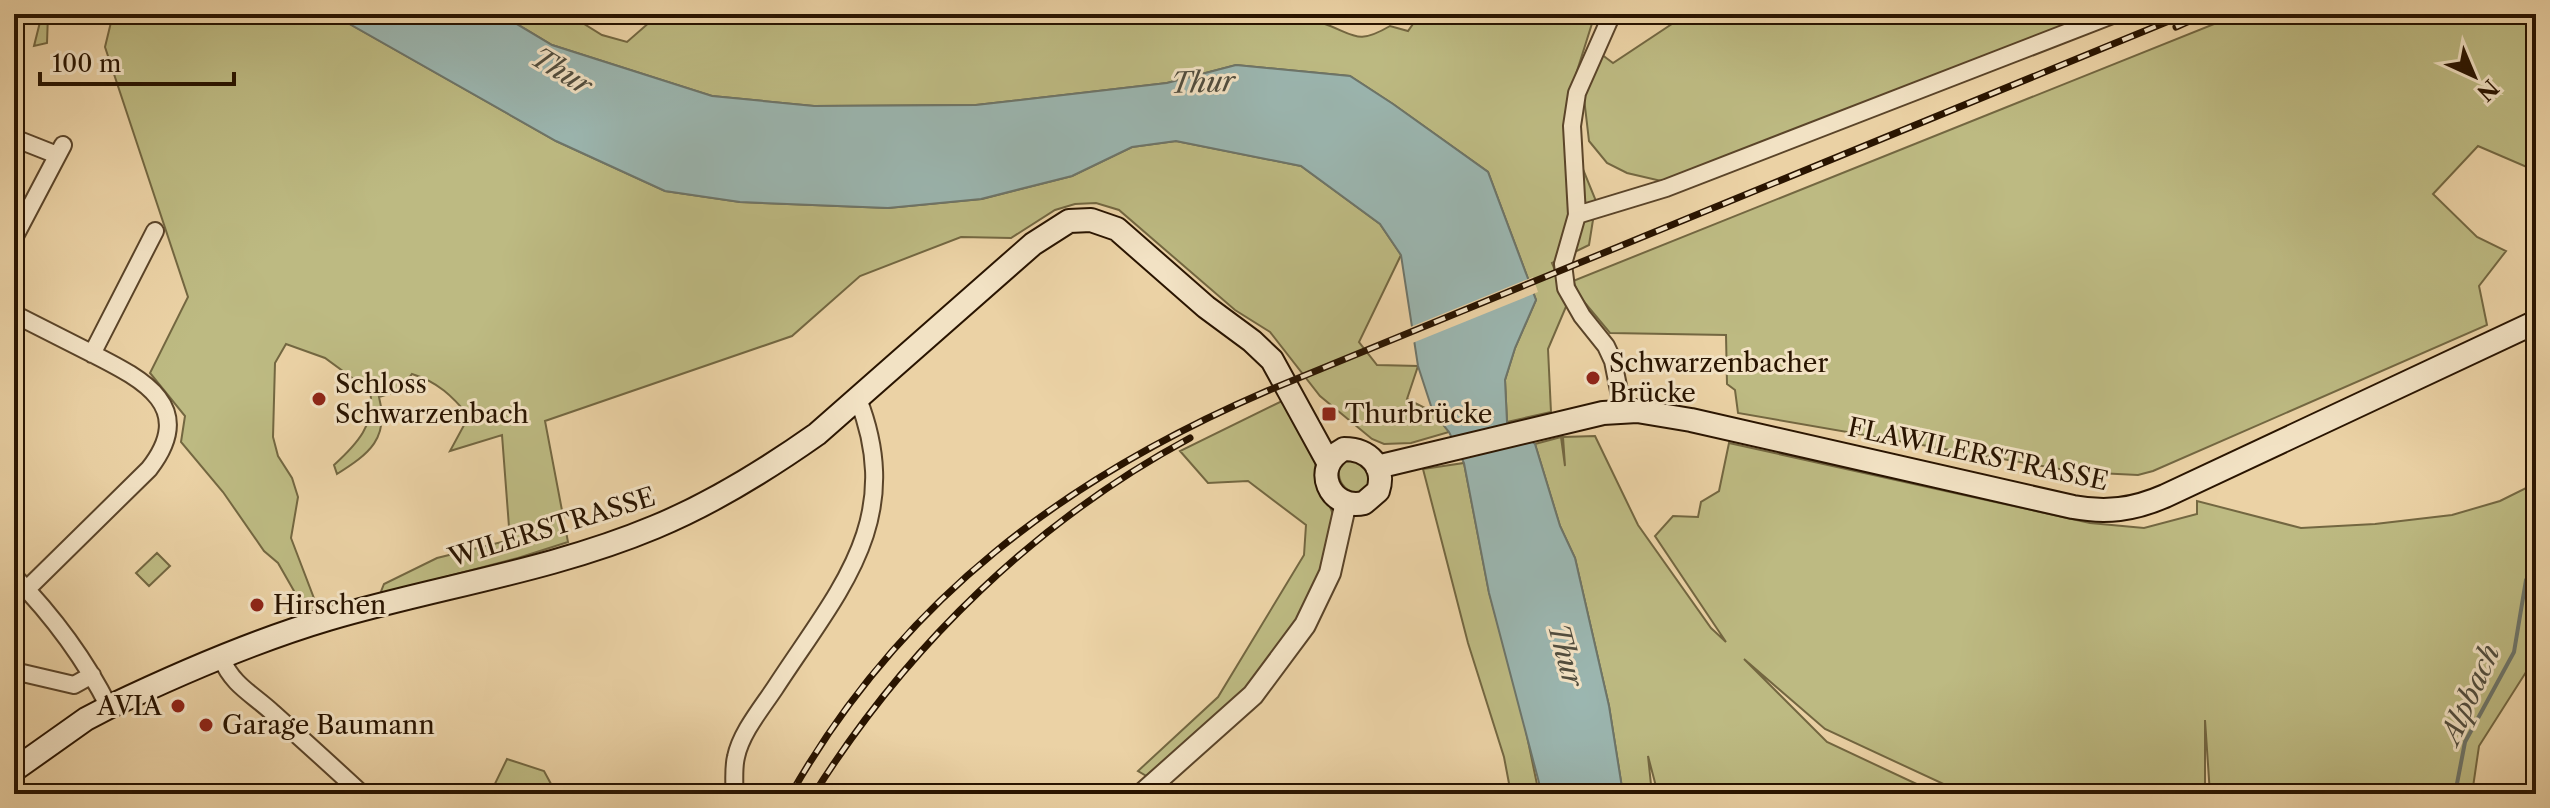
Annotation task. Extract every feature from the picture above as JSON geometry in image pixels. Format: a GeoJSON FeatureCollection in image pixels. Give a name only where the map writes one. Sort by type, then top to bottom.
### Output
{"type":"FeatureCollection","features":[{"type":"Feature","properties":{"kind":"main road","name":"WILERSTRASSE"},"geometry":{"type":"LineString","coordinates":[[14,770],[86,719],[222,659],[328,619],[545,564],[654,528],[745,482],[817,434],[1040,238],[1069,221],[1091,220],[1117,229],[1206,307],[1252,341],[1272,360],[1302,410],[1336,455]]}},
{"type":"Feature","properties":{"kind":"main road","name":"FLAWILERSTRASSE"},"geometry":{"type":"LineString","coordinates":[[1377,467],[1623,411],[1653,412],[2073,507],[2112,511],[2134,508],[2179,490],[2536,322]]}},
{"type":"Feature","properties":{"kind":"main road","name":"WILERSTRASSE"},"geometry":{"type":"LineString","coordinates":[[1346,502],[1329,486],[1326,469],[1336,455],[1362,451],[1374,460],[1377,467]]}},
{"type":"Feature","properties":{"kind":"main road"},"geometry":{"type":"LineString","coordinates":[[1346,502],[1358,505],[1374,498],[1380,484],[1377,467]]}},
{"type":"Feature","properties":{"kind":"street"},"geometry":{"type":"LineString","coordinates":[[1612,14],[1577,93],[1572,126],[1577,215],[1563,264],[1566,288],[1613,361],[1623,411]]}},
{"type":"Feature","properties":{"kind":"street"},"geometry":{"type":"LineString","coordinates":[[1577,215],[1666,188],[2115,14]]}},
{"type":"Feature","properties":{"kind":"street"},"geometry":{"type":"LineString","coordinates":[[14,138],[60,150],[14,238]]}},
{"type":"Feature","properties":{"kind":"street"},"geometry":{"type":"LineString","coordinates":[[92,354],[155,231]]}},
{"type":"Feature","properties":{"kind":"street"},"geometry":{"type":"LineString","coordinates":[[14,314],[132,374],[156,394],[166,409],[169,426],[166,440],[146,471],[27,589]]}},
{"type":"Feature","properties":{"kind":"street"},"geometry":{"type":"LineString","coordinates":[[734,794],[736,753],[845,581],[860,552],[871,519],[876,484],[874,453],[858,399]]}},
{"type":"Feature","properties":{"kind":"street"},"geometry":{"type":"LineString","coordinates":[[1142,794],[1253,695],[1305,625],[1330,573],[1346,502]]}},
{"type":"Feature","properties":{"kind":"street"},"geometry":{"type":"LineString","coordinates":[[14,576],[60,626],[109,707]]}},
{"type":"Feature","properties":{"kind":"street"},"geometry":{"type":"LineString","coordinates":[[222,659],[239,686],[362,794]]}},
{"type":"Feature","properties":{"kind":"street"},"geometry":{"type":"LineString","coordinates":[[14,671],[74,685],[92,675]]}},
{"type":"Feature","properties":{"kind":"shaded area"},"geometry":{"type":"Polygon","coordinates":[[[42,14],[48,14],[47,43],[34,46],[42,14]]]}},
{"type":"Feature","properties":{"kind":"shaded area"},"geometry":{"type":"Polygon","coordinates":[[[113,14],[332,14],[556,141],[665,191],[740,202],[888,208],[982,199],[1072,176],[1132,147],[1176,141],[1301,166],[1380,224],[1401,255],[1359,342],[1377,365],[1418,366],[1407,399],[1433,412],[1449,432],[1411,443],[1384,444],[1372,439],[1320,396],[1270,332],[1235,310],[1119,210],[1096,203],[1075,204],[1055,210],[1011,238],[961,237],[860,276],[792,336],[545,421],[568,542],[380,594],[384,584],[437,558],[510,540],[502,435],[450,451],[469,416],[444,390],[412,374],[399,391],[379,397],[382,424],[379,434],[367,452],[337,474],[334,465],[357,441],[367,423],[370,391],[325,358],[286,344],[275,363],[273,437],[278,456],[292,478],[298,497],[291,538],[315,601],[315,611],[306,612],[278,563],[264,551],[223,492],[181,442],[185,416],[150,373],[188,297],[105,47],[113,14]]]}},
{"type":"Feature","properties":{"kind":"shaded area"},"geometry":{"type":"Polygon","coordinates":[[[500,14],[568,14],[602,35],[627,42],[659,14],[1285,14],[1362,37],[1390,26],[1408,31],[1420,14],[1595,14],[1572,87],[1571,140],[1596,201],[1589,245],[1552,263],[1568,302],[1548,349],[1551,412],[1507,422],[1505,380],[1536,300],[1488,172],[1350,76],[1236,65],[1167,83],[976,105],[814,106],[712,96],[552,45],[500,14]]]}},
{"type":"Feature","properties":{"kind":"shaded area"},"geometry":{"type":"Polygon","coordinates":[[[1687,14],[2115,14],[1674,184],[1627,173],[1607,163],[1589,141],[1584,98],[1601,54],[1613,63],[1687,14]]]}},
{"type":"Feature","properties":{"kind":"shaded area"},"geometry":{"type":"Polygon","coordinates":[[[2239,14],[2536,14],[2536,171],[2478,146],[2433,194],[2477,237],[2506,251],[2479,286],[2487,325],[2138,475],[2077,472],[1738,413],[1735,390],[1727,384],[1726,335],[1610,333],[1580,297],[1573,281],[2239,14]]]}},
{"type":"Feature","properties":{"kind":"shaded area"},"geometry":{"type":"Polygon","coordinates":[[[1282,401],[1316,456],[1315,472],[1339,528],[1330,573],[1279,661],[1155,781],[1138,771],[1218,697],[1304,555],[1306,525],[1248,481],[1208,483],[1180,451],[1282,401]]]}},
{"type":"Feature","properties":{"kind":"shaded area"},"geometry":{"type":"Polygon","coordinates":[[[1595,436],[1638,525],[1711,628],[1726,642],[1655,536],[1673,516],[1698,517],[1701,502],[1719,491],[1729,443],[2090,523],[2144,528],[2197,514],[2197,501],[2301,528],[2375,524],[2452,515],[2500,501],[2536,483],[2536,575],[2530,600],[2536,619],[2528,669],[2479,746],[2472,794],[2210,794],[2205,720],[2205,794],[1965,794],[1825,729],[1744,659],[1827,742],[1938,794],[1658,794],[1648,756],[1652,794],[1623,794],[1609,706],[1575,558],[1560,526],[1535,444],[1561,437],[1565,466],[1563,437],[1595,436]]]}},
{"type":"Feature","properties":{"kind":"shaded area"},"geometry":{"type":"Polygon","coordinates":[[[1349,458],[1364,467],[1369,478],[1370,483],[1358,494],[1348,490],[1339,476],[1339,465],[1349,458]]]}},
{"type":"Feature","properties":{"kind":"shaded area"},"geometry":{"type":"Polygon","coordinates":[[[1464,463],[1489,592],[1522,712],[1539,794],[1511,794],[1504,757],[1468,643],[1423,469],[1464,463]]]}},
{"type":"Feature","properties":{"kind":"shaded area"},"geometry":{"type":"Polygon","coordinates":[[[157,553],[170,566],[149,586],[136,573],[157,553]]]}},
{"type":"Feature","properties":{"kind":"shaded area"},"geometry":{"type":"Polygon","coordinates":[[[507,759],[544,771],[551,784],[549,794],[490,794],[507,759]]]}},
{"type":"Feature","properties":{"kind":"water","name":"Thur"},"geometry":{"type":"Polygon","coordinates":[[[332,14],[500,14],[552,45],[712,96],[814,106],[976,105],[1167,83],[1236,65],[1350,76],[1488,172],[1536,300],[1505,380],[1507,422],[1535,444],[1560,526],[1575,558],[1609,706],[1623,794],[1542,794],[1489,593],[1464,463],[1449,432],[1433,412],[1418,366],[1401,255],[1380,224],[1301,166],[1176,141],[1132,147],[1072,176],[981,199],[888,208],[740,202],[665,191],[556,141],[332,14]]]}},
{"type":"Feature","properties":{"kind":"pier"},"geometry":{"type":"Polygon","coordinates":[[[1533,277],[1538,292],[1410,344],[1408,328],[1533,277]]]}},
{"type":"Feature","properties":{"kind":"waterway","name":"Alpbach"},"geometry":{"type":"LineString","coordinates":[[2455,794],[2465,742],[2514,652],[2526,580],[2536,567]]}},
{"type":"Feature","properties":{"kind":"railway"},"geometry":{"type":"LineString","coordinates":[[791,794],[835,725],[883,661],[937,604],[994,552],[1123,463],[1193,425],[1267,391],[2186,14]]}},
{"type":"Feature","properties":{"kind":"railway"},"geometry":{"type":"LineString","coordinates":[[2176,27],[2205,14]]}},
{"type":"Feature","properties":{"kind":"railway"},"geometry":{"type":"LineString","coordinates":[[814,794],[890,688],[933,638],[979,592],[1079,508],[1133,471],[1190,438]]}},
{"type":"Feature","properties":{"kind":"place","name":"Schwarzenbacher Brücke"},"geometry":{"type":"Point","coordinates":[1593,378]}},
{"type":"Feature","properties":{"kind":"place","name":"Schloss Schwarzenbach"},"geometry":{"type":"Point","coordinates":[319,399]}},
{"type":"Feature","properties":{"kind":"place","name":"Thurbrücke"},"geometry":{"type":"Point","coordinates":[1329,414]}},
{"type":"Feature","properties":{"kind":"place","name":"Hirschen"},"geometry":{"type":"Point","coordinates":[257,605]}},
{"type":"Feature","properties":{"kind":"place","name":"AVIA"},"geometry":{"type":"Point","coordinates":[178,706]}},
{"type":"Feature","properties":{"kind":"place","name":"Garage Baumann"},"geometry":{"type":"Point","coordinates":[206,725]}}]}
